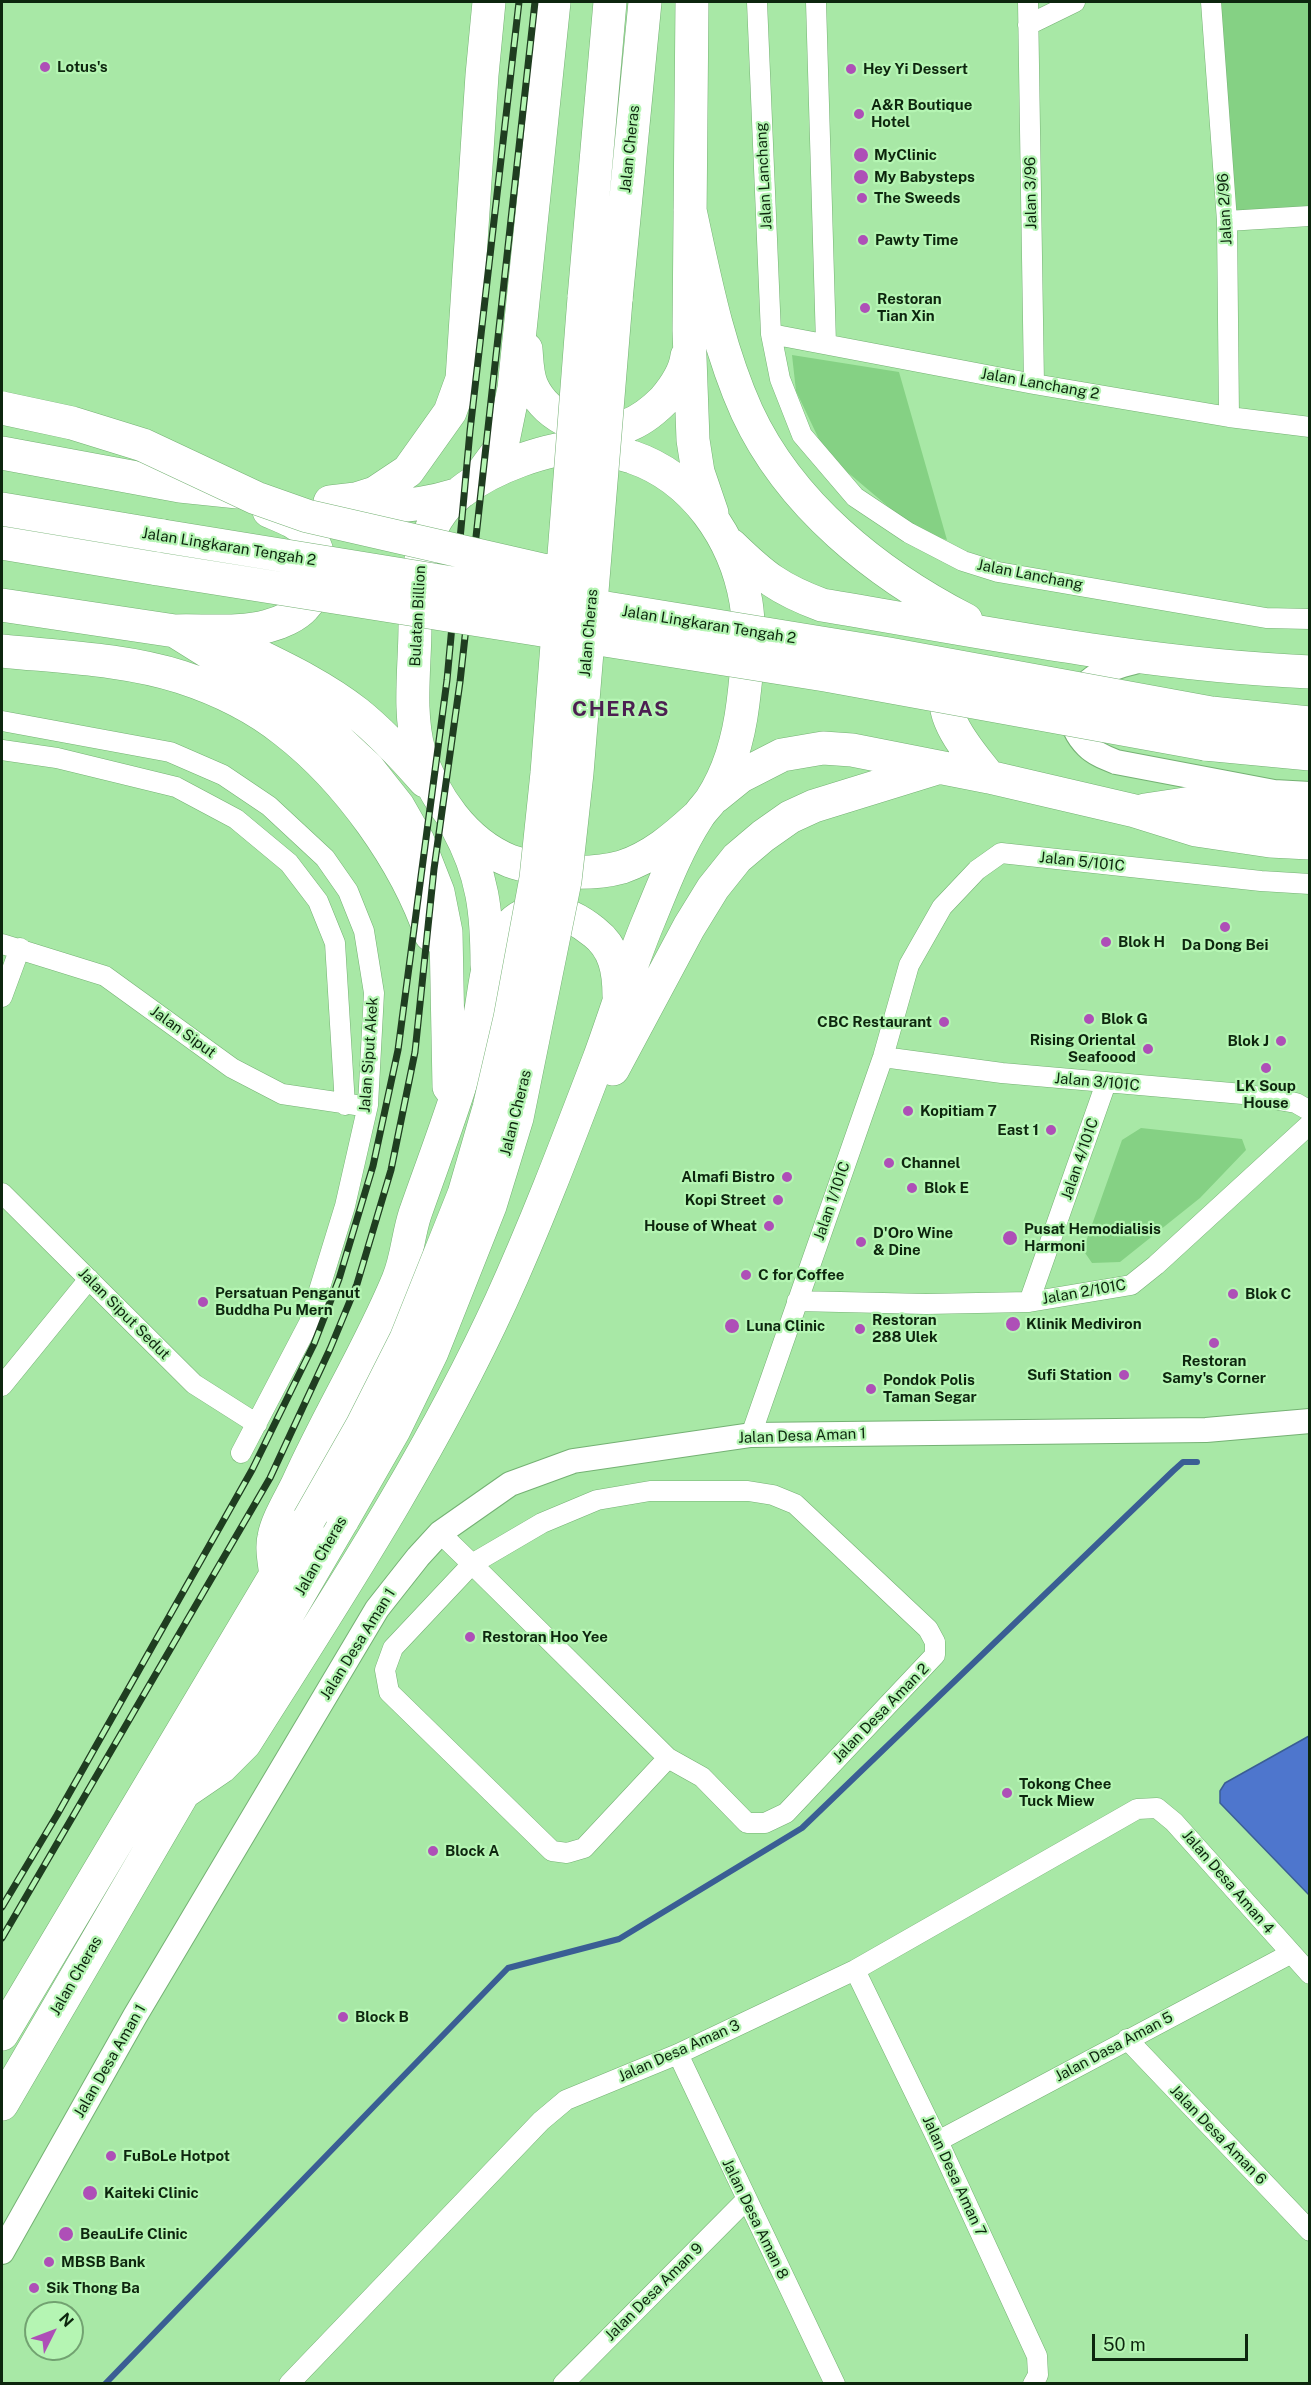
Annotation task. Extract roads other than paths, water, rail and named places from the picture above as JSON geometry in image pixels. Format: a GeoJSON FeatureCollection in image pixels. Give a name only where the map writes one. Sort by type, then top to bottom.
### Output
{"type":"FeatureCollection","features":[{"type":"Feature","properties":{"kind":"highway"},"geometry":{"type":"LineString","coordinates":[[330,502],[356,499],[375,493],[408,471],[450,412],[462,379],[489,2]]}},
{"type":"Feature","properties":{"kind":"highway"},"geometry":{"type":"LineString","coordinates":[[2,453],[180,486],[374,508],[428,504],[465,489],[491,463],[502,446],[507,428],[514,387],[523,281],[554,2]]}},
{"type":"Feature","properties":{"kind":"highway","name":"Jalan Cheras"},"geometry":{"type":"LineString","coordinates":[[2,2103],[394,1430],[432,1352],[490,1206],[518,1118],[566,870],[578,761],[600,299],[610,2]]}},
{"type":"Feature","properties":{"kind":"highway","name":"Jalan Cheras"},"geometry":{"type":"LineString","coordinates":[[2,2034],[276,1577],[362,1426],[406,1339],[464,1194],[489,1108],[510,1018],[536,878],[600,299],[645,2]]}},
{"type":"Feature","properties":{"kind":"highway"},"geometry":{"type":"LineString","coordinates":[[692,2],[689,330],[693,440],[698,472],[720,530],[764,576],[792,594],[822,605],[1058,645],[1240,668],[1310,672]]}},
{"type":"Feature","properties":{"kind":"highway"},"geometry":{"type":"LineString","coordinates":[[690,210],[712,311],[728,364],[748,413],[791,483],[839,534],[889,572],[932,602],[992,633]]}},
{"type":"Feature","properties":{"kind":"highway"},"geometry":{"type":"LineString","coordinates":[[523,281],[527,367],[531,385],[541,400],[554,412],[575,425],[599,429],[625,426],[642,419],[656,408],[680,378],[686,361],[689,330]]}},
{"type":"Feature","properties":{"kind":"highway"},"geometry":{"type":"LineString","coordinates":[[2,408],[72,423],[143,445],[256,498],[307,516],[605,585],[715,626]]}},
{"type":"Feature","properties":{"kind":"highway","name":"Bulatan Billion"},"geometry":{"type":"LineString","coordinates":[[585,447],[637,459],[664,473],[690,493],[720,530],[740,575],[747,606],[747,652],[743,704],[738,729],[726,772],[704,809],[671,840],[648,856],[616,869],[584,873],[547,870],[508,860],[477,840],[443,803],[418,749],[414,707],[416,592],[423,549],[434,522],[465,489],[505,468],[551,451],[585,447]]}},
{"type":"Feature","properties":{"kind":"highway"},"geometry":{"type":"LineString","coordinates":[[176,631],[245,630],[267,627],[304,607],[315,590],[319,575],[318,551],[308,534],[291,520],[268,510],[180,486]]}},
{"type":"Feature","properties":{"kind":"highway","name":"Jalan Lingkaran Tengah 2"},"geometry":{"type":"LineString","coordinates":[[2,509],[889,654],[1210,713],[1310,723]]}},
{"type":"Feature","properties":{"kind":"highway","name":"Jalan Lingkaran Tengah 2"},"geometry":{"type":"LineString","coordinates":[[2,543],[825,675],[1205,744],[1310,754]]}},
{"type":"Feature","properties":{"kind":"highway"},"geometry":{"type":"LineString","coordinates":[[2,605],[176,631],[248,651],[289,670],[357,713],[379,733],[443,803],[472,854],[479,878],[487,933],[487,976]]}},
{"type":"Feature","properties":{"kind":"highway"},"geometry":{"type":"LineString","coordinates":[[176,631],[223,662],[268,684],[305,709],[368,768],[398,806],[418,841],[438,892],[446,932],[449,1073],[447,1124]]}},
{"type":"Feature","properties":{"kind":"highway"},"geometry":{"type":"LineString","coordinates":[[989,777],[950,721],[945,702],[946,687],[966,661],[983,651],[1010,646],[1058,645]]}},
{"type":"Feature","properties":{"kind":"highway"},"geometry":{"type":"LineString","coordinates":[[2,651],[138,667],[179,676],[213,688],[251,708],[285,730],[316,759],[371,824],[403,873],[423,911],[448,983]]}},
{"type":"Feature","properties":{"kind":"highway"},"geometry":{"type":"LineString","coordinates":[[183,1793],[221,1767],[245,1743],[416,1467],[502,1299],[547,1192],[647,923],[704,809],[741,776],[782,755],[803,750],[823,748],[852,750],[989,777],[1135,811],[1196,830],[1270,841],[1310,843]]}},
{"type":"Feature","properties":{"kind":"highway"},"geometry":{"type":"LineString","coordinates":[[547,1192],[689,927],[713,888],[737,858],[790,817],[814,806],[938,768]]}},
{"type":"Feature","properties":{"kind":"highway"},"geometry":{"type":"LineString","coordinates":[[1135,811],[1198,802],[1266,811],[1310,813]]}},
{"type":"Feature","properties":{"kind":"highway"},"geometry":{"type":"LineString","coordinates":[[276,1577],[273,1537],[304,1469],[400,1277],[414,1218],[477,1031],[495,947],[506,929],[526,914],[543,911],[561,912],[579,920],[597,934],[611,951],[619,972],[619,1001]]}},
{"type":"Feature","properties":{"kind":"street","name":"Jalan Lanchang"},"geometry":{"type":"LineString","coordinates":[[757,2],[771,334],[780,379],[802,435],[855,497],[909,534],[963,561],[998,572],[1266,618],[1310,619]]}},
{"type":"Feature","properties":{"kind":"street"},"geometry":{"type":"LineString","coordinates":[[816,2],[826,344]]}},
{"type":"Feature","properties":{"kind":"street","name":"Jalan 3/96"},"geometry":{"type":"LineString","coordinates":[[1028,2],[1034,384]]}},
{"type":"Feature","properties":{"kind":"street"},"geometry":{"type":"LineString","coordinates":[[1028,25],[1076,2]]}},
{"type":"Feature","properties":{"kind":"street","name":"Jalan 2/96"},"geometry":{"type":"LineString","coordinates":[[1211,2],[1227,221],[1229,417]]}},
{"type":"Feature","properties":{"kind":"street"},"geometry":{"type":"LineString","coordinates":[[1227,221],[1310,216]]}},
{"type":"Feature","properties":{"kind":"street","name":"Jalan Lanchang 2"},"geometry":{"type":"LineString","coordinates":[[771,334],[1034,384],[1229,417],[1310,427]]}},
{"type":"Feature","properties":{"kind":"street"},"geometry":{"type":"LineString","coordinates":[[1152,657],[1105,671],[1093,678],[1078,692],[1072,705],[1074,725],[1086,745],[1098,754],[1116,762],[1274,792],[1310,794]]}},
{"type":"Feature","properties":{"kind":"street","name":"Jalan Siput Akek"},"geometry":{"type":"LineString","coordinates":[[2,721],[170,752],[224,775],[260,799],[325,858],[348,891],[364,931],[374,993],[368,1105],[345,1206],[309,1323],[241,1454]]}},
{"type":"Feature","properties":{"kind":"street"},"geometry":{"type":"LineString","coordinates":[[2,750],[57,758],[177,787],[236,819],[289,862],[318,900],[335,944],[345,1105]]}},
{"type":"Feature","properties":{"kind":"street","name":"Jalan 5/101C"},"geometry":{"type":"LineString","coordinates":[[909,965],[942,907],[977,870],[1001,853],[1260,881],[1310,884]]}},
{"type":"Feature","properties":{"kind":"street"},"geometry":{"type":"LineString","coordinates":[[2,997],[11,946]]}},
{"type":"Feature","properties":{"kind":"street","name":"Jalan Siput"},"geometry":{"type":"LineString","coordinates":[[11,946],[105,976],[232,1068],[282,1094],[345,1105],[368,1105]]}},
{"type":"Feature","properties":{"kind":"street","name":"Jalan 1/101C"},"geometry":{"type":"LineString","coordinates":[[751,1435],[883,1057],[909,965]]}},
{"type":"Feature","properties":{"kind":"street","name":"Jalan 3/101C"},"geometry":{"type":"LineString","coordinates":[[883,1057],[1002,1073],[1243,1094],[1296,1103],[1310,1111]]}},
{"type":"Feature","properties":{"kind":"street","name":"Jalan 4/101C"},"geometry":{"type":"LineString","coordinates":[[1029,1302],[1106,1083]]}},
{"type":"Feature","properties":{"kind":"street","name":"Jalan 2/101C"},"geometry":{"type":"LineString","coordinates":[[797,1301],[926,1304],[1029,1302],[1131,1285],[1310,1125]]}},
{"type":"Feature","properties":{"kind":"street","name":"Jalan Siput Sedut"},"geometry":{"type":"LineString","coordinates":[[2,1193],[194,1384],[257,1424]]}},
{"type":"Feature","properties":{"kind":"street"},"geometry":{"type":"LineString","coordinates":[[2,1386],[89,1279]]}},
{"type":"Feature","properties":{"kind":"street","name":"Jalan Desa Aman 1"},"geometry":{"type":"LineString","coordinates":[[2,2252],[135,2016],[377,1609],[417,1557],[440,1533],[510,1484],[573,1461],[751,1435],[1206,1430],[1310,1421]]}},
{"type":"Feature","properties":{"kind":"street","name":"Jalan Desa Aman 2"},"geometry":{"type":"LineString","coordinates":[[440,1533],[668,1758],[702,1777],[747,1822],[765,1823],[786,1813],[935,1655],[935,1642],[928,1629],[795,1504],[773,1496],[748,1491],[650,1491],[597,1500],[542,1524],[472,1564]]}},
{"type":"Feature","properties":{"kind":"street"},"geometry":{"type":"LineString","coordinates":[[472,1564],[393,1648],[385,1670],[389,1692],[552,1851],[567,1853],[584,1848],[668,1758]]}},
{"type":"Feature","properties":{"kind":"street","name":"Jalan Desa Aman 4"},"geometry":{"type":"LineString","coordinates":[[1137,1809],[1157,1808],[1174,1822],[1310,1974]]}},
{"type":"Feature","properties":{"kind":"street","name":"Jalan Desa Aman 3"},"geometry":{"type":"LineString","coordinates":[[289,2384],[541,2121],[566,2100],[678,2054],[855,1970],[1137,1809]]}},
{"type":"Feature","properties":{"kind":"street","name":"Jalan Dasa Aman 5"},"geometry":{"type":"LineString","coordinates":[[938,2141],[1290,1954]]}},
{"type":"Feature","properties":{"kind":"street","name":"Jalan Desa Aman 7"},"geometry":{"type":"LineString","coordinates":[[855,1970],[938,2141],[1037,2356],[1038,2375],[1032,2384]]}},
{"type":"Feature","properties":{"kind":"street","name":"Jalan Desa Aman 6"},"geometry":{"type":"LineString","coordinates":[[1127,2039],[1310,2231]]}},
{"type":"Feature","properties":{"kind":"street","name":"Jalan Desa Aman 8"},"geometry":{"type":"LineString","coordinates":[[678,2054],[835,2384]]}},
{"type":"Feature","properties":{"kind":"street","name":"Jalan Desa Aman 9"},"geometry":{"type":"LineString","coordinates":[[563,2384],[746,2200]]}},
{"type":"Feature","properties":{"kind":"water"},"geometry":{"type":"Polygon","coordinates":[[[1309,1736],[1309,1895],[1220,1803],[1220,1791],[1225,1783],[1309,1736]]]}},
{"type":"Feature","properties":{"kind":"waterway"},"geometry":{"type":"LineString","coordinates":[[105,2384],[508,1968],[619,1939],[802,1828],[1173,1471],[1183,1462],[1197,1462]]}},
{"type":"Feature","properties":{"kind":"railway"},"geometry":{"type":"LineString","coordinates":[[2,1907],[57,1815],[252,1470],[314,1344],[339,1279],[373,1166],[398,1050],[447,680],[470,431],[519,2]]}},
{"type":"Feature","properties":{"kind":"railway"},"geometry":{"type":"LineString","coordinates":[[2,1938],[270,1478],[330,1349],[357,1284],[391,1170],[415,1052],[434,869],[460,682],[535,2]]}},
{"type":"Feature","properties":{"kind":"place","name":"Lotus's"},"geometry":{"type":"Point","coordinates":[45,67]}},
{"type":"Feature","properties":{"kind":"place","name":"Hey Yi Dessert"},"geometry":{"type":"Point","coordinates":[851,69]}},
{"type":"Feature","properties":{"kind":"place","name":"A&R Boutique Hotel"},"geometry":{"type":"Point","coordinates":[859,114]}},
{"type":"Feature","properties":{"kind":"place","name":"MyClinic"},"geometry":{"type":"Point","coordinates":[861,155]}},
{"type":"Feature","properties":{"kind":"place","name":"My Babysteps"},"geometry":{"type":"Point","coordinates":[861,177]}},
{"type":"Feature","properties":{"kind":"place","name":"The Sweeds"},"geometry":{"type":"Point","coordinates":[862,198]}},
{"type":"Feature","properties":{"kind":"place","name":"Pawty Time"},"geometry":{"type":"Point","coordinates":[863,240]}},
{"type":"Feature","properties":{"kind":"place","name":"Restoran Tian Xin"},"geometry":{"type":"Point","coordinates":[865,308]}},
{"type":"Feature","properties":{"kind":"place","name":"Da Dong Bei"},"geometry":{"type":"Point","coordinates":[1225,927]}},
{"type":"Feature","properties":{"kind":"place","name":"Blok H"},"geometry":{"type":"Point","coordinates":[1106,942]}},
{"type":"Feature","properties":{"kind":"place","name":"Blok G"},"geometry":{"type":"Point","coordinates":[1089,1019]}},
{"type":"Feature","properties":{"kind":"place","name":"CBC Restaurant"},"geometry":{"type":"Point","coordinates":[944,1022]}},
{"type":"Feature","properties":{"kind":"place","name":"Blok J"},"geometry":{"type":"Point","coordinates":[1281,1041]}},
{"type":"Feature","properties":{"kind":"place","name":"Rising Oriental Seafoood"},"geometry":{"type":"Point","coordinates":[1148,1049]}},
{"type":"Feature","properties":{"kind":"place","name":"LK Soup House"},"geometry":{"type":"Point","coordinates":[1266,1068]}},
{"type":"Feature","properties":{"kind":"place","name":"Kopitiam 7"},"geometry":{"type":"Point","coordinates":[908,1111]}},
{"type":"Feature","properties":{"kind":"place","name":"East 1"},"geometry":{"type":"Point","coordinates":[1051,1130]}},
{"type":"Feature","properties":{"kind":"place","name":"Channel"},"geometry":{"type":"Point","coordinates":[889,1163]}},
{"type":"Feature","properties":{"kind":"place","name":"Almafi Bistro"},"geometry":{"type":"Point","coordinates":[787,1177]}},
{"type":"Feature","properties":{"kind":"place","name":"Blok E"},"geometry":{"type":"Point","coordinates":[912,1188]}},
{"type":"Feature","properties":{"kind":"place","name":"Kopi Street"},"geometry":{"type":"Point","coordinates":[778,1200]}},
{"type":"Feature","properties":{"kind":"place","name":"House of Wheat"},"geometry":{"type":"Point","coordinates":[769,1226]}},
{"type":"Feature","properties":{"kind":"place","name":"Pusat Hemodialisis Harmoni"},"geometry":{"type":"Point","coordinates":[1010,1238]}},
{"type":"Feature","properties":{"kind":"place","name":"D'Oro Wine & Dine"},"geometry":{"type":"Point","coordinates":[861,1242]}},
{"type":"Feature","properties":{"kind":"place","name":"C for Coffee"},"geometry":{"type":"Point","coordinates":[746,1275]}},
{"type":"Feature","properties":{"kind":"place","name":"Blok C"},"geometry":{"type":"Point","coordinates":[1233,1294]}},
{"type":"Feature","properties":{"kind":"place","name":"Persatuan Penganut Buddha Pu Mern"},"geometry":{"type":"Point","coordinates":[203,1302]}},
{"type":"Feature","properties":{"kind":"place","name":"Klinik Mediviron"},"geometry":{"type":"Point","coordinates":[1013,1324]}},
{"type":"Feature","properties":{"kind":"place","name":"Luna Clinic"},"geometry":{"type":"Point","coordinates":[732,1326]}},
{"type":"Feature","properties":{"kind":"place","name":"Restoran 288 Ulek"},"geometry":{"type":"Point","coordinates":[860,1329]}},
{"type":"Feature","properties":{"kind":"place","name":"Restoran Samy's Corner"},"geometry":{"type":"Point","coordinates":[1214,1343]}},
{"type":"Feature","properties":{"kind":"place","name":"Sufi Station"},"geometry":{"type":"Point","coordinates":[1124,1375]}},
{"type":"Feature","properties":{"kind":"place","name":"Pondok Polis Taman Segar"},"geometry":{"type":"Point","coordinates":[871,1389]}},
{"type":"Feature","properties":{"kind":"place","name":"Restoran Hoo Yee"},"geometry":{"type":"Point","coordinates":[470,1637]}},
{"type":"Feature","properties":{"kind":"place","name":"Tokong Chee Tuck Miew"},"geometry":{"type":"Point","coordinates":[1007,1793]}},
{"type":"Feature","properties":{"kind":"place","name":"Block A"},"geometry":{"type":"Point","coordinates":[433,1851]}},
{"type":"Feature","properties":{"kind":"place","name":"Block B"},"geometry":{"type":"Point","coordinates":[343,2017]}},
{"type":"Feature","properties":{"kind":"place","name":"FuBoLe Hotpot"},"geometry":{"type":"Point","coordinates":[111,2156]}},
{"type":"Feature","properties":{"kind":"place","name":"Kaiteki Clinic"},"geometry":{"type":"Point","coordinates":[90,2193]}},
{"type":"Feature","properties":{"kind":"place","name":"BeauLife Clinic"},"geometry":{"type":"Point","coordinates":[66,2234]}},
{"type":"Feature","properties":{"kind":"place","name":"MBSB Bank"},"geometry":{"type":"Point","coordinates":[49,2262]}},
{"type":"Feature","properties":{"kind":"place","name":"Sik Thong Ba"},"geometry":{"type":"Point","coordinates":[34,2288]}},
{"type":"Feature","properties":{"kind":"district","name":"CHERAS"},"geometry":{"type":"Point","coordinates":[621,710]}}]}
